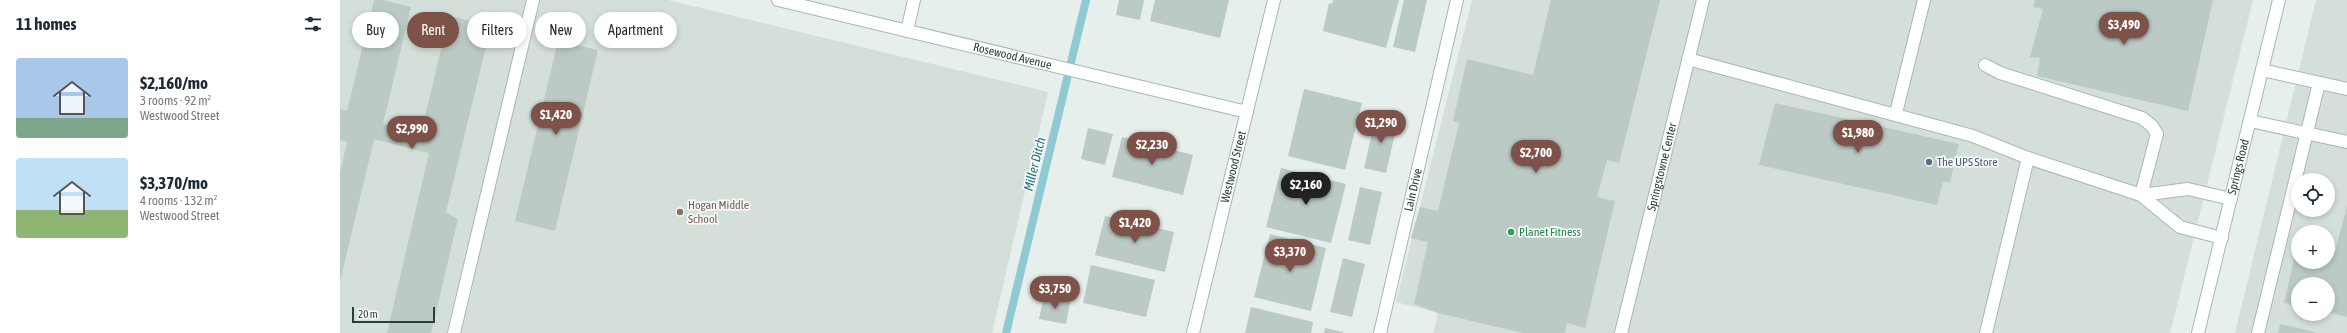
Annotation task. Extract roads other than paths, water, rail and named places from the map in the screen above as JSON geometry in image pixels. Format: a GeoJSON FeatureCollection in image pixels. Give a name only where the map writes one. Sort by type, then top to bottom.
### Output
{"type":"FeatureCollection","features":[{"type":"Feature","properties":{"kind":"street"},"geometry":{"type":"LineString","coordinates":[[454,333],[533,0]]}},
{"type":"Feature","properties":{"kind":"street","name":"Rosewood Avenue"},"geometry":{"type":"LineString","coordinates":[[778,0],[1082,74],[1247,112]]}},
{"type":"Feature","properties":{"kind":"street"},"geometry":{"type":"LineString","coordinates":[[907,31],[914,0]]}},
{"type":"Feature","properties":{"kind":"street","name":"Westwood Street"},"geometry":{"type":"LineString","coordinates":[[1193,333],[1274,0]]}},
{"type":"Feature","properties":{"kind":"street","name":"Lain Drive"},"geometry":{"type":"LineString","coordinates":[[1380,333],[1457,0]]}},
{"type":"Feature","properties":{"kind":"street","name":"Springstowne Center"},"geometry":{"type":"LineString","coordinates":[[1621,333],[1703,0]]}},
{"type":"Feature","properties":{"kind":"street"},"geometry":{"type":"LineString","coordinates":[[1896,113],[1924,0]]}},
{"type":"Feature","properties":{"kind":"street","name":"Springs Road"},"geometry":{"type":"LineString","coordinates":[[2198,333],[2279,0]]}},
{"type":"Feature","properties":{"kind":"street"},"geometry":{"type":"LineString","coordinates":[[1688,59],[1896,113],[1973,136],[2028,158],[2141,195],[2180,227],[2222,238]]}},
{"type":"Feature","properties":{"kind":"street"},"geometry":{"type":"LineString","coordinates":[[1984,65],[2000,73],[2142,118],[2152,126],[2157,134],[2141,195]]}},
{"type":"Feature","properties":{"kind":"street"},"geometry":{"type":"LineString","coordinates":[[2262,70],[2347,89]]}},
{"type":"Feature","properties":{"kind":"street"},"geometry":{"type":"LineString","coordinates":[[2258,333],[2319,83]]}},
{"type":"Feature","properties":{"kind":"street"},"geometry":{"type":"LineString","coordinates":[[2250,121],[2347,142]]}},
{"type":"Feature","properties":{"kind":"street"},"geometry":{"type":"LineString","coordinates":[[1986,333],[2028,158]]}},
{"type":"Feature","properties":{"kind":"street"},"geometry":{"type":"LineString","coordinates":[[2141,195],[2188,189],[2231,199]]}},
{"type":"Feature","properties":{"kind":"waterway","name":"Miller Ditch"},"geometry":{"type":"LineString","coordinates":[[1006,333],[1086,0]]}},
{"type":"Feature","properties":{"kind":"place","name":"The UPS Store"},"geometry":{"type":"Point","coordinates":[1929,162]}},
{"type":"Feature","properties":{"kind":"place","name":"Hogan Middle School"},"geometry":{"type":"Point","coordinates":[680,212]}},
{"type":"Feature","properties":{"kind":"place","name":"Planet Fitness"},"geometry":{"type":"Point","coordinates":[1511,232]}}]}
